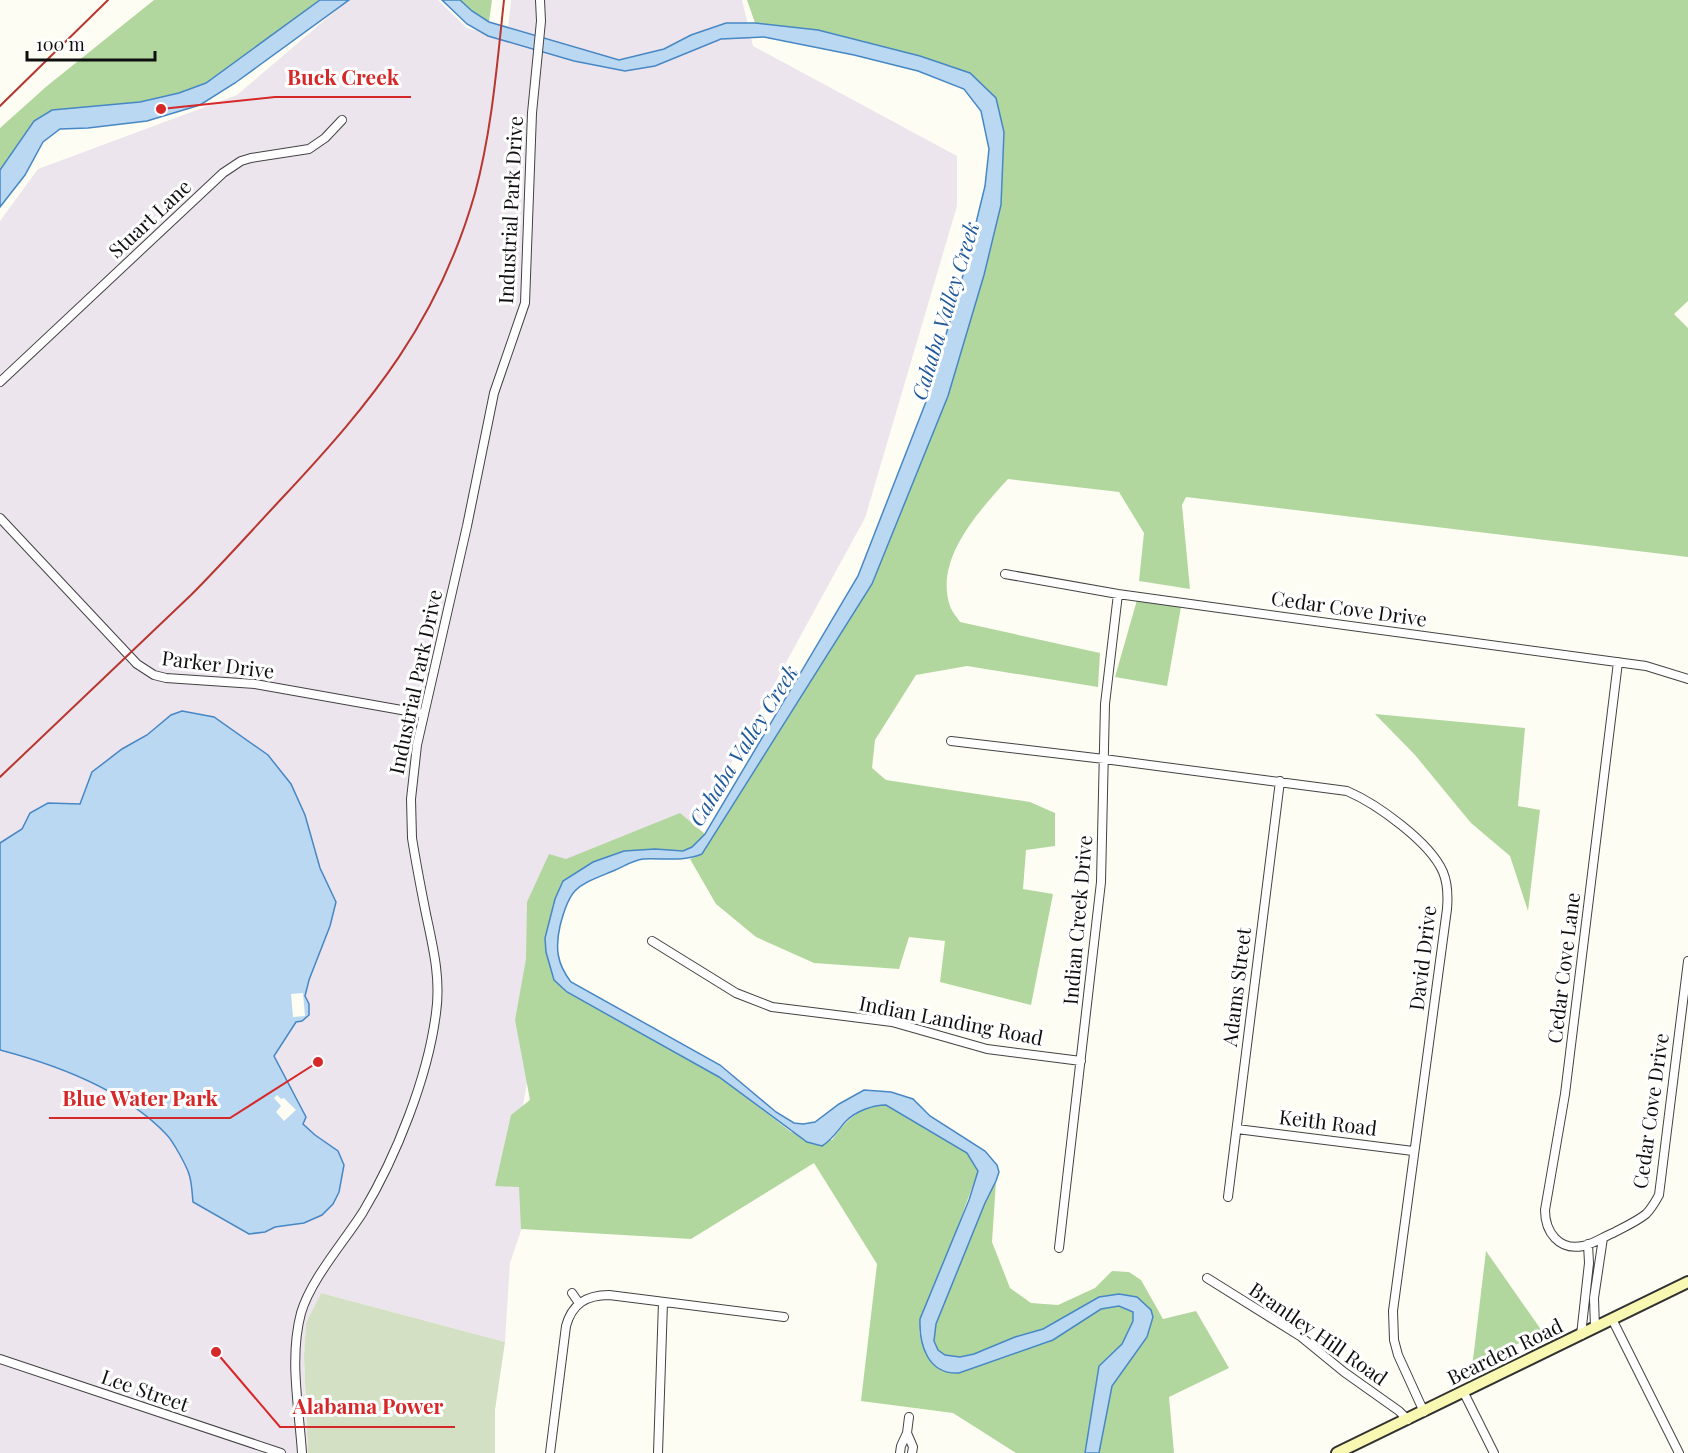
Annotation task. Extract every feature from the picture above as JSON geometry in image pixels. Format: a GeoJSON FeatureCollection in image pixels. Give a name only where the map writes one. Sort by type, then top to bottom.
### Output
{"type":"FeatureCollection","features":[{"type":"Feature","properties":{"kind":"street","name":"Industrial Park Drive"},"geometry":{"type":"LineString","coordinates":[[302,1453],[296,1364],[301,1314],[323,1271],[363,1212],[383,1176],[416,1095],[435,1025],[438,995],[436,961],[410,821],[412,774],[468,526],[494,393],[525,303],[532,113],[540,0]]}},
{"type":"Feature","properties":{"kind":"street","name":"Stuart Lane"},"geometry":{"type":"LineString","coordinates":[[0,382],[223,173],[241,161],[251,158],[309,149],[342,120]]}},
{"type":"Feature","properties":{"kind":"street","name":"Parker Drive"},"geometry":{"type":"LineString","coordinates":[[0,518],[137,664],[154,675],[165,678],[255,684],[424,714]]}},
{"type":"Feature","properties":{"kind":"street","name":"Cedar Cove Drive"},"geometry":{"type":"LineString","coordinates":[[1005,574],[1118,594],[1618,662],[1659,669],[1688,679]]}},
{"type":"Feature","properties":{"kind":"street","name":"Indian Creek Drive"},"geometry":{"type":"LineString","coordinates":[[1059,1248],[1101,882],[1105,704],[1118,594]]}},
{"type":"Feature","properties":{"kind":"street","name":"Cedar Cove Lane"},"geometry":{"type":"LineString","coordinates":[[1588,1245],[1573,1247],[1564,1245],[1555,1239],[1546,1225],[1545,1210],[1565,1094],[1618,662]]}},
{"type":"Feature","properties":{"kind":"street","name":"David Drive"},"geometry":{"type":"LineString","coordinates":[[951,741],[1347,791],[1369,801],[1428,850],[1437,861],[1446,879],[1447,909],[1392,1322],[1398,1354],[1424,1412]]}},
{"type":"Feature","properties":{"kind":"street","name":"Adams Street"},"geometry":{"type":"LineString","coordinates":[[1228,1197],[1280,782]]}},
{"type":"Feature","properties":{"kind":"street","name":"Indian Landing Road"},"geometry":{"type":"LineString","coordinates":[[652,941],[736,993],[772,1008],[891,1022],[987,1049],[1081,1061]]}},
{"type":"Feature","properties":{"kind":"street","name":"Cedar Cove Drive"},"geometry":{"type":"LineString","coordinates":[[1588,1245],[1640,1218],[1653,1206],[1659,1195],[1688,961]]}},
{"type":"Feature","properties":{"kind":"street","name":"Keith Road"},"geometry":{"type":"LineString","coordinates":[[1237,1129],[1413,1151]]}},
{"type":"Feature","properties":{"kind":"street"},"geometry":{"type":"LineString","coordinates":[[1595,1328],[1594,1298],[1603,1238]]}},
{"type":"Feature","properties":{"kind":"street"},"geometry":{"type":"LineString","coordinates":[[1581,1335],[1588,1245]]}},
{"type":"Feature","properties":{"kind":"street","name":"Brantley Hill Road"},"geometry":{"type":"LineString","coordinates":[[1207,1278],[1300,1336],[1408,1420]]}},
{"type":"Feature","properties":{"kind":"street","name":"Bearden Road"},"geometry":{"type":"LineString","coordinates":[[1337,1453],[1688,1282]]}},
{"type":"Feature","properties":{"kind":"street"},"geometry":{"type":"LineString","coordinates":[[572,1293],[579,1303]]}},
{"type":"Feature","properties":{"kind":"street"},"geometry":{"type":"LineString","coordinates":[[550,1453],[566,1326],[571,1313],[579,1303],[591,1296],[599,1295],[784,1317]]}},
{"type":"Feature","properties":{"kind":"street"},"geometry":{"type":"LineString","coordinates":[[658,1453],[663,1302]]}},
{"type":"Feature","properties":{"kind":"street"},"geometry":{"type":"LineString","coordinates":[[1612,1319],[1679,1453]]}},
{"type":"Feature","properties":{"kind":"street","name":"Lee Street"},"geometry":{"type":"LineString","coordinates":[[0,1359],[281,1453]]}},
{"type":"Feature","properties":{"kind":"street"},"geometry":{"type":"LineString","coordinates":[[1464,1393],[1494,1453]]}},
{"type":"Feature","properties":{"kind":"street"},"geometry":{"type":"LineString","coordinates":[[900,1453],[907,1433],[909,1416]]}},
{"type":"Feature","properties":{"kind":"street"},"geometry":{"type":"LineString","coordinates":[[907,1433],[913,1447],[912,1453]]}},
{"type":"Feature","properties":{"kind":"shaded area"},"geometry":{"type":"Polygon","coordinates":[[[348,0],[438,0],[467,28],[507,39],[511,0],[742,0],[753,46],[957,156],[957,206],[865,518],[695,829],[647,849],[560,899],[523,1105],[545,1160],[510,1263],[505,1342],[321,1293],[306,1323],[304,1357],[308,1453],[0,1453],[0,221],[38,169],[237,95],[348,0]]]}},
{"type":"Feature","properties":{"kind":"green space"},"geometry":{"type":"Polygon","coordinates":[[[154,0],[320,0],[206,83],[179,93],[140,102],[52,110],[34,121],[0,170],[0,128],[47,86],[154,0]]]}},
{"type":"Feature","properties":{"kind":"green space"},"geometry":{"type":"Polygon","coordinates":[[[460,0],[492,0],[489,22],[472,11],[460,0]]]}},
{"type":"Feature","properties":{"kind":"green space"},"geometry":{"type":"Polygon","coordinates":[[[747,0],[1688,0],[1688,301],[1674,314],[1688,328],[1688,557],[1186,497],[1182,505],[1190,589],[1139,581],[1144,533],[1119,492],[1008,479],[973,521],[954,554],[948,571],[947,588],[951,608],[960,622],[1100,653],[1098,687],[967,666],[916,675],[875,740],[872,768],[886,780],[1030,802],[1055,813],[1055,846],[1026,850],[1023,889],[1053,894],[1031,1005],[940,982],[945,941],[909,937],[899,969],[814,963],[756,937],[716,904],[690,859],[702,854],[872,584],[948,396],[984,275],[1001,205],[1004,132],[970,73],[920,56],[818,30],[755,23],[747,0]]]}},
{"type":"Feature","properties":{"kind":"green space"},"geometry":{"type":"Polygon","coordinates":[[[1137,600],[1181,607],[1167,686],[1115,677],[1137,600]]]}},
{"type":"Feature","properties":{"kind":"green space"},"geometry":{"type":"Polygon","coordinates":[[[1375,714],[1525,728],[1518,806],[1540,810],[1528,911],[1510,856],[1471,823],[1415,755],[1375,714]]]}},
{"type":"Feature","properties":{"kind":"green space"},"geometry":{"type":"Polygon","coordinates":[[[680,813],[705,834],[692,848],[683,851],[655,849],[624,851],[555,899],[554,980],[719,1077],[791,1132],[832,1140],[854,1115],[869,1108],[886,1105],[967,1153],[978,1171],[919,1333],[959,1373],[1053,1340],[1101,1309],[1119,1306],[1133,1312],[1133,1321],[1122,1344],[1099,1366],[1085,1453],[1016,1453],[953,1413],[861,1401],[877,1264],[814,1163],[691,1239],[521,1229],[519,1187],[495,1186],[511,1115],[530,1100],[515,1020],[526,959],[527,902],[549,854],[566,859],[680,813]]]}},
{"type":"Feature","properties":{"kind":"green space"},"geometry":{"type":"Polygon","coordinates":[[[996,1181],[992,1242],[1010,1288],[1031,1303],[1058,1305],[1095,1288],[1112,1271],[1129,1272],[1141,1280],[1163,1319],[1196,1311],[1229,1368],[1169,1397],[1174,1453],[1099,1453],[1112,1386],[1147,1337],[1153,1318],[1099,1297],[1043,1329],[1015,1337],[974,1354],[960,1357],[945,1355],[938,1350],[934,1341],[936,1324],[996,1181]]]}},
{"type":"Feature","properties":{"kind":"green space"},"geometry":{"type":"Polygon","coordinates":[[[1486,1251],[1542,1331],[1472,1368],[1486,1251]]]}},
{"type":"Feature","properties":{"kind":"green space"},"geometry":{"type":"Polygon","coordinates":[[[321,1293],[505,1342],[495,1410],[495,1453],[308,1453],[304,1357],[306,1323],[321,1293]]]}},
{"type":"Feature","properties":{"kind":"water"},"geometry":{"type":"Polygon","coordinates":[[[320,0],[349,0],[235,83],[200,105],[147,121],[60,129],[43,142],[25,175],[0,207],[0,170],[34,121],[52,110],[140,102],[179,93],[206,83],[320,0]]]}},
{"type":"Feature","properties":{"kind":"water"},"geometry":{"type":"Polygon","coordinates":[[[442,0],[460,0],[489,22],[619,60],[664,49],[691,35],[726,23],[755,23],[818,30],[920,56],[970,73],[996,98],[1004,132],[1001,205],[984,275],[948,396],[872,584],[702,854],[681,859],[639,860],[583,884],[567,903],[560,926],[558,956],[571,982],[720,1065],[776,1112],[794,1123],[815,1122],[839,1104],[864,1090],[891,1092],[913,1099],[930,1116],[985,1151],[997,1165],[999,1172],[936,1324],[934,1341],[938,1350],[945,1355],[960,1357],[974,1354],[1015,1337],[1043,1329],[1099,1297],[1119,1294],[1137,1297],[1151,1310],[1153,1317],[1147,1337],[1112,1386],[1099,1453],[1085,1453],[1099,1366],[1122,1344],[1133,1321],[1133,1312],[1119,1306],[1101,1309],[1053,1340],[959,1373],[948,1372],[933,1364],[924,1348],[920,1319],[969,1200],[978,1171],[967,1153],[886,1105],[870,1107],[855,1114],[822,1146],[807,1142],[719,1077],[567,992],[554,980],[546,952],[545,938],[555,899],[563,881],[593,862],[624,851],[655,849],[683,851],[692,847],[705,834],[858,576],[929,394],[965,268],[985,186],[989,149],[981,111],[964,89],[918,71],[854,55],[764,37],[721,39],[655,66],[625,71],[574,61],[488,36],[467,24],[442,0]]]}},
{"type":"Feature","properties":{"kind":"water"},"geometry":{"type":"Polygon","coordinates":[[[182,711],[214,717],[268,755],[291,784],[305,815],[320,868],[336,902],[330,926],[305,996],[309,1004],[309,1015],[302,1021],[296,1022],[274,1056],[306,1117],[303,1124],[338,1151],[344,1165],[339,1192],[333,1204],[322,1215],[304,1223],[275,1227],[265,1232],[249,1234],[193,1202],[189,1174],[172,1142],[166,1134],[131,1105],[110,1092],[67,1072],[0,1050],[0,843],[22,829],[30,813],[48,803],[80,804],[92,772],[122,749],[147,735],[171,715],[182,711]]]}},
{"type":"Feature","properties":{"kind":"pier"},"geometry":{"type":"Polygon","coordinates":[[[303,993],[305,1016],[293,1017],[291,994],[303,993]]]}},
{"type":"Feature","properties":{"kind":"pier"},"geometry":{"type":"Polygon","coordinates":[[[277,1095],[281,1099],[284,1098],[296,1110],[284,1121],[276,1112],[281,1106],[274,1098],[277,1095]]]}},
{"type":"Feature","properties":{"kind":"railway"},"geometry":{"type":"LineString","coordinates":[[0,106],[108,0]]}},
{"type":"Feature","properties":{"kind":"railway"},"geometry":{"type":"LineString","coordinates":[[0,777],[215,571],[346,427],[399,357],[442,281],[460,239],[475,193],[490,121],[504,0]]}},
{"type":"Feature","properties":{"kind":"place","name":"Buck Creek"},"geometry":{"type":"Point","coordinates":[161,109]}},
{"type":"Feature","properties":{"kind":"place","name":"Blue Water Park"},"geometry":{"type":"Point","coordinates":[318,1062]}},
{"type":"Feature","properties":{"kind":"place","name":"Alabama Power"},"geometry":{"type":"Point","coordinates":[216,1352]}},
{"type":"Feature","properties":{"kind":"water label","name":"Cahaba Valley Creek"},"geometry":{"type":"Point","coordinates":[946,311]}},
{"type":"Feature","properties":{"kind":"water label","name":"Cahaba Valley Creek"},"geometry":{"type":"Point","coordinates":[744,746]}}]}
